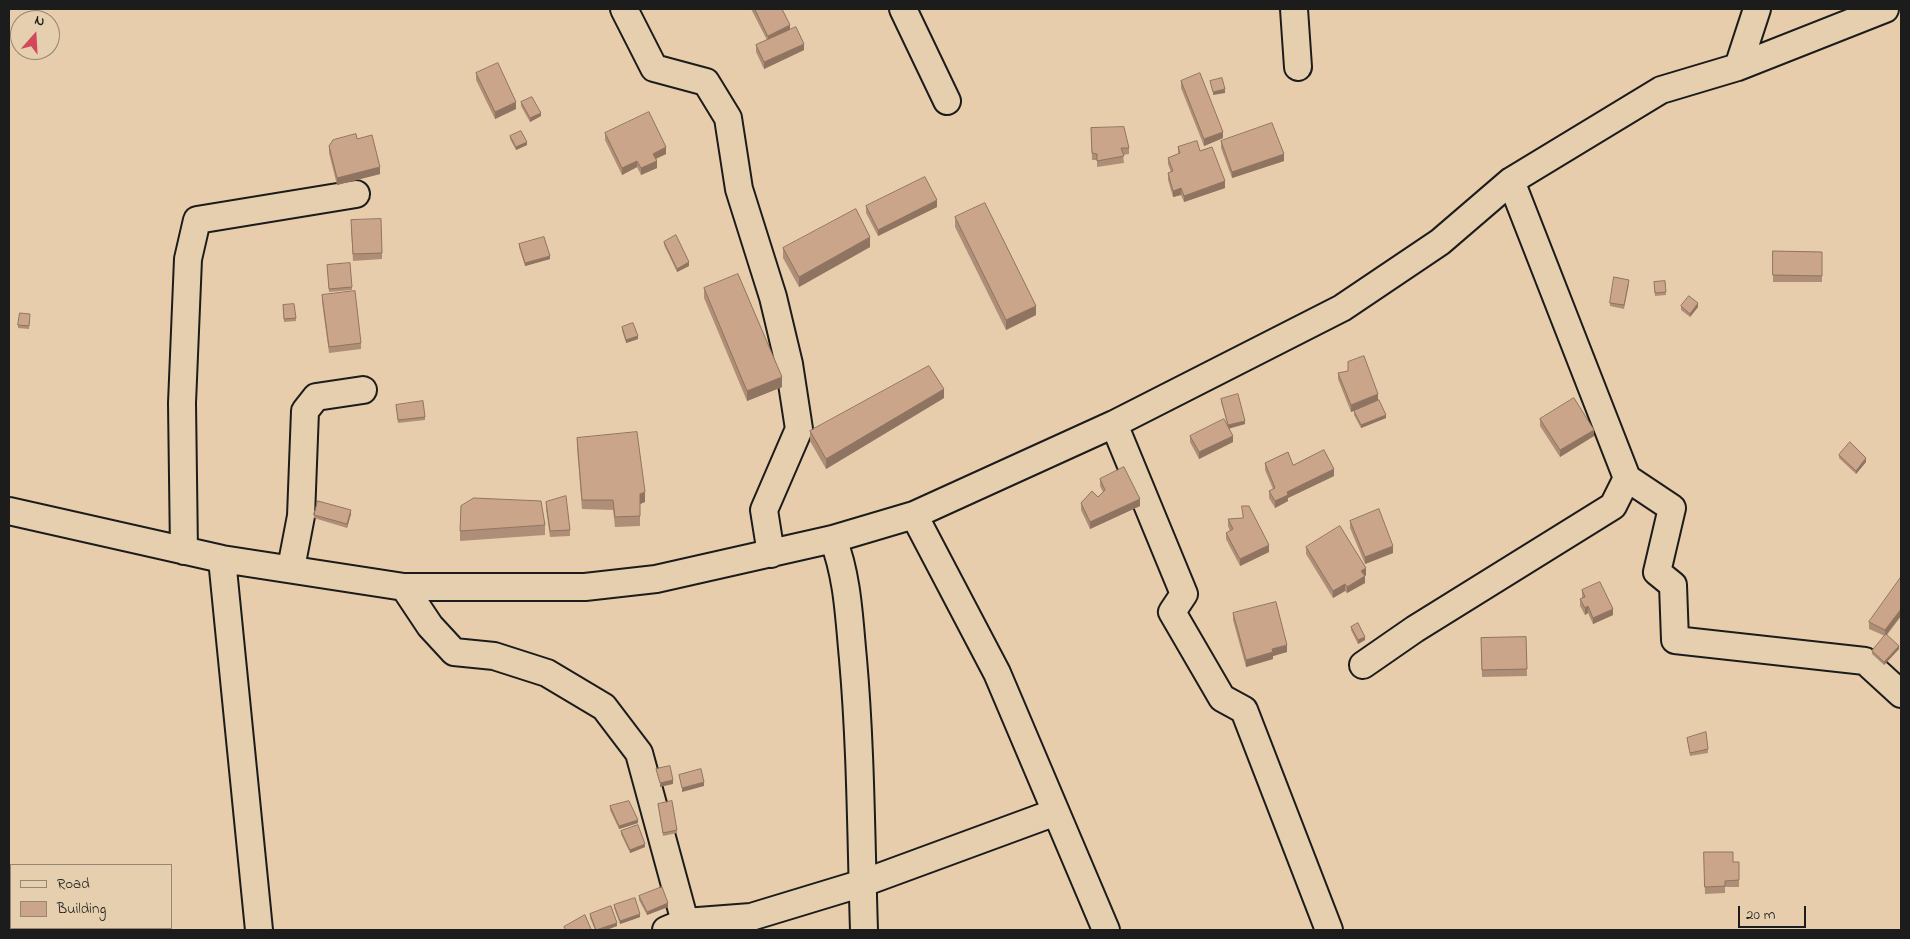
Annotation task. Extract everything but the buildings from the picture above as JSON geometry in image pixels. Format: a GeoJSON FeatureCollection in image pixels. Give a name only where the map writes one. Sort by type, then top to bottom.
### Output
{"type":"FeatureCollection","features":[{"type":"Feature","properties":{"kind":"street"},"geometry":{"type":"LineString","coordinates":[[624,9],[654,68],[706,82],[728,118],[739,189],[773,297],[789,364],[799,429],[764,510],[771,554]]}},
{"type":"Feature","properties":{"kind":"street"},"geometry":{"type":"LineString","coordinates":[[903,9],[947,101]]}},
{"type":"Feature","properties":{"kind":"street"},"geometry":{"type":"LineString","coordinates":[[1294,9],[1298,67]]}},
{"type":"Feature","properties":{"kind":"street"},"geometry":{"type":"LineString","coordinates":[[1738,67],[1757,9]]}},
{"type":"Feature","properties":{"kind":"street"},"geometry":{"type":"LineString","coordinates":[[9,511],[222,559],[404,587],[585,587],[656,579],[833,539],[914,515],[1114,424],[1342,308],[1440,242],[1510,181],[1661,90],[1738,67],[1886,9]]}},
{"type":"Feature","properties":{"kind":"street"},"geometry":{"type":"LineString","coordinates":[[1510,181],[1627,478],[1672,508],[1657,572],[1673,585],[1675,640],[1865,661],[1901,694]]}},
{"type":"Feature","properties":{"kind":"street"},"geometry":{"type":"LineString","coordinates":[[184,551],[182,394],[188,259],[197,220],[356,194]]}},
{"type":"Feature","properties":{"kind":"street"},"geometry":{"type":"LineString","coordinates":[[290,568],[301,516],[305,410],[316,397],[363,390]]}},
{"type":"Feature","properties":{"kind":"street"},"geometry":{"type":"LineString","coordinates":[[1114,424],[1184,594],[1172,612],[1222,698],[1244,710],[1329,930]]}},
{"type":"Feature","properties":{"kind":"street"},"geometry":{"type":"LineString","coordinates":[[1363,665],[1415,630],[1613,506],[1627,478]]}},
{"type":"Feature","properties":{"kind":"street"},"geometry":{"type":"LineString","coordinates":[[914,515],[997,673],[1106,930]]}},
{"type":"Feature","properties":{"kind":"street"},"geometry":{"type":"LineString","coordinates":[[833,539],[842,562],[855,685],[864,930]]}},
{"type":"Feature","properties":{"kind":"street"},"geometry":{"type":"LineString","coordinates":[[222,559],[259,930]]}},
{"type":"Feature","properties":{"kind":"street"},"geometry":{"type":"LineString","coordinates":[[404,587],[430,626],[454,652],[494,656],[547,672],[604,707],[638,753],[675,926],[751,917],[862,883],[1056,812]]}}]}
